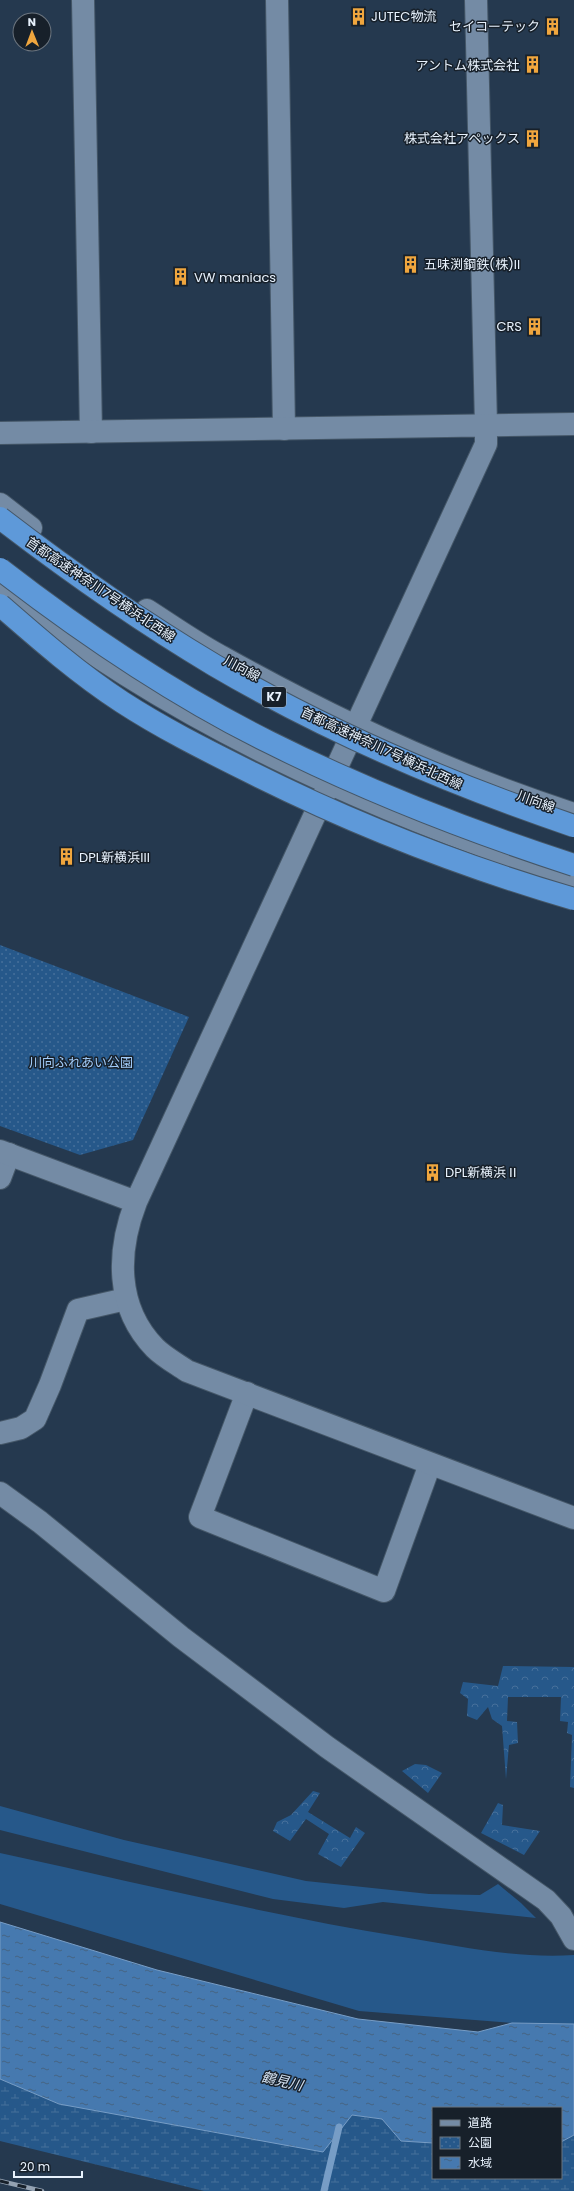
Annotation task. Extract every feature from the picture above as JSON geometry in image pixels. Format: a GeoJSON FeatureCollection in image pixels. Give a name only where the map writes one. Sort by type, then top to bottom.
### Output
{"type":"FeatureCollection","features":[{"type":"Feature","properties":{"kind":"highway","name":"首都高速神奈川7号横浜北西線"},"geometry":{"type":"LineString","coordinates":[[0,518],[54,560],[133,614],[215,665],[291,706],[367,744],[445,779],[574,826]]}},
{"type":"Feature","properties":{"kind":"highway"},"geometry":{"type":"LineString","coordinates":[[0,569],[40,600],[117,653],[196,702],[268,742],[418,810],[495,839],[574,865]]}},
{"type":"Feature","properties":{"kind":"highway"},"geometry":{"type":"LineString","coordinates":[[0,604],[54,651],[122,702],[191,743],[302,799],[486,870],[574,899]]}},
{"type":"Feature","properties":{"kind":"street"},"geometry":{"type":"LineString","coordinates":[[83,0],[91,432]]}},
{"type":"Feature","properties":{"kind":"street"},"geometry":{"type":"LineString","coordinates":[[277,0],[284,429]]}},
{"type":"Feature","properties":{"kind":"street"},"geometry":{"type":"LineString","coordinates":[[476,0],[486,444],[136,1202],[128,1223],[123,1247],[123,1279],[126,1299],[134,1319],[155,1348],[187,1371],[574,1518]]}},
{"type":"Feature","properties":{"kind":"street"},"geometry":{"type":"LineString","coordinates":[[0,433],[574,424]]}},
{"type":"Feature","properties":{"kind":"street","name":"川向線"},"geometry":{"type":"LineString","coordinates":[[0,504],[141,607],[222,658],[356,726],[451,768],[531,800],[574,814]]}},
{"type":"Feature","properties":{"kind":"street"},"geometry":{"type":"LineString","coordinates":[[0,586],[35,614],[111,665],[190,714],[262,753],[429,827],[491,851],[574,878]]}},
{"type":"Feature","properties":{"kind":"street"},"geometry":{"type":"LineString","coordinates":[[0,1178],[4,1153],[136,1202]]}},
{"type":"Feature","properties":{"kind":"street"},"geometry":{"type":"LineString","coordinates":[[0,1433],[21,1428],[35,1419],[50,1385],[78,1310],[126,1299]]}},
{"type":"Feature","properties":{"kind":"street"},"geometry":{"type":"LineString","coordinates":[[247,1394],[200,1517],[384,1591],[430,1464]]}},
{"type":"Feature","properties":{"kind":"street"},"geometry":{"type":"LineString","coordinates":[[0,1493],[40,1522],[181,1637],[326,1747],[546,1900],[561,1916],[572,1935]]}},
{"type":"Feature","properties":{"kind":"green space","name":"川向ふれあい公園"},"geometry":{"type":"Polygon","coordinates":[[[0,945],[189,1017],[133,1140],[80,1155],[0,1126],[0,945]]]}},
{"type":"Feature","properties":{"kind":"green space"},"geometry":{"type":"Polygon","coordinates":[[[503,1666],[574,1667],[574,1788],[570,1787],[572,1735],[567,1733],[568,1722],[560,1721],[561,1697],[508,1697],[507,1721],[517,1722],[518,1743],[509,1745],[506,1779],[502,1726],[492,1719],[488,1707],[477,1720],[467,1716],[468,1699],[460,1693],[463,1682],[498,1686],[503,1666]]]}},
{"type":"Feature","properties":{"kind":"green space"},"geometry":{"type":"Polygon","coordinates":[[[415,1764],[426,1765],[442,1773],[428,1793],[402,1771],[415,1764]]]}},
{"type":"Feature","properties":{"kind":"green space"},"geometry":{"type":"Polygon","coordinates":[[[313,1791],[320,1793],[308,1812],[350,1838],[356,1827],[365,1833],[341,1867],[318,1854],[329,1834],[306,1819],[290,1841],[273,1831],[277,1822],[291,1815],[313,1791]]]}},
{"type":"Feature","properties":{"kind":"green space"},"geometry":{"type":"Polygon","coordinates":[[[498,1803],[503,1805],[502,1825],[540,1831],[524,1855],[481,1833],[498,1803]]]}},
{"type":"Feature","properties":{"kind":"green space"},"geometry":{"type":"Polygon","coordinates":[[[0,1806],[124,1840],[306,1881],[429,1894],[480,1895],[498,1884],[536,1918],[383,1902],[344,1908],[273,1899],[0,1830],[0,1806]]]}},
{"type":"Feature","properties":{"kind":"green space"},"geometry":{"type":"Polygon","coordinates":[[[0,1853],[201,1898],[352,1928],[488,1951],[531,1955],[574,1955],[574,2024],[512,2023],[359,2011],[0,1904],[0,1853]]]}},
{"type":"Feature","properties":{"kind":"green space"},"geometry":{"type":"Polygon","coordinates":[[[0,2079],[59,2104],[352,2115],[382,2119],[401,2141],[432,2143],[432,2179],[562,2179],[562,2141],[574,2135],[574,2191],[204,2191],[0,2141],[0,2079]]]}},
{"type":"Feature","properties":{"kind":"water","name":"鶴見川"},"geometry":{"type":"Polygon","coordinates":[[[0,1922],[157,1970],[358,2019],[478,2032],[512,2023],[574,2024],[574,2135],[562,2141],[562,2107],[432,2107],[432,2143],[401,2141],[382,2119],[352,2115],[323,2152],[59,2104],[0,2079],[0,1922]]]}},
{"type":"Feature","properties":{"kind":"waterway"},"geometry":{"type":"LineString","coordinates":[[324,2191],[339,2127]]}},
{"type":"Feature","properties":{"kind":"railway"},"geometry":{"type":"LineString","coordinates":[[0,2181],[42,2191]]}},
{"type":"Feature","properties":{"kind":"place","name":"JUTEC物流"},"geometry":{"type":"Point","coordinates":[358,16]}},
{"type":"Feature","properties":{"kind":"place","name":"セイコーテック"},"geometry":{"type":"Point","coordinates":[553,26]}},
{"type":"Feature","properties":{"kind":"place","name":"アントム株式会社"},"geometry":{"type":"Point","coordinates":[532,65]}},
{"type":"Feature","properties":{"kind":"place","name":"株式会社アペックス"},"geometry":{"type":"Point","coordinates":[533,138]}},
{"type":"Feature","properties":{"kind":"place","name":"五味渕鋼鉄(株)II"},"geometry":{"type":"Point","coordinates":[411,264]}},
{"type":"Feature","properties":{"kind":"place","name":"VW maniacs"},"geometry":{"type":"Point","coordinates":[181,277]}},
{"type":"Feature","properties":{"kind":"place","name":"CRS"},"geometry":{"type":"Point","coordinates":[535,326]}},
{"type":"Feature","properties":{"kind":"place","name":"DPL新横浜III"},"geometry":{"type":"Point","coordinates":[66,857]}},
{"type":"Feature","properties":{"kind":"place","name":"DPL新横浜Ⅱ"},"geometry":{"type":"Point","coordinates":[432,1172]}}]}
